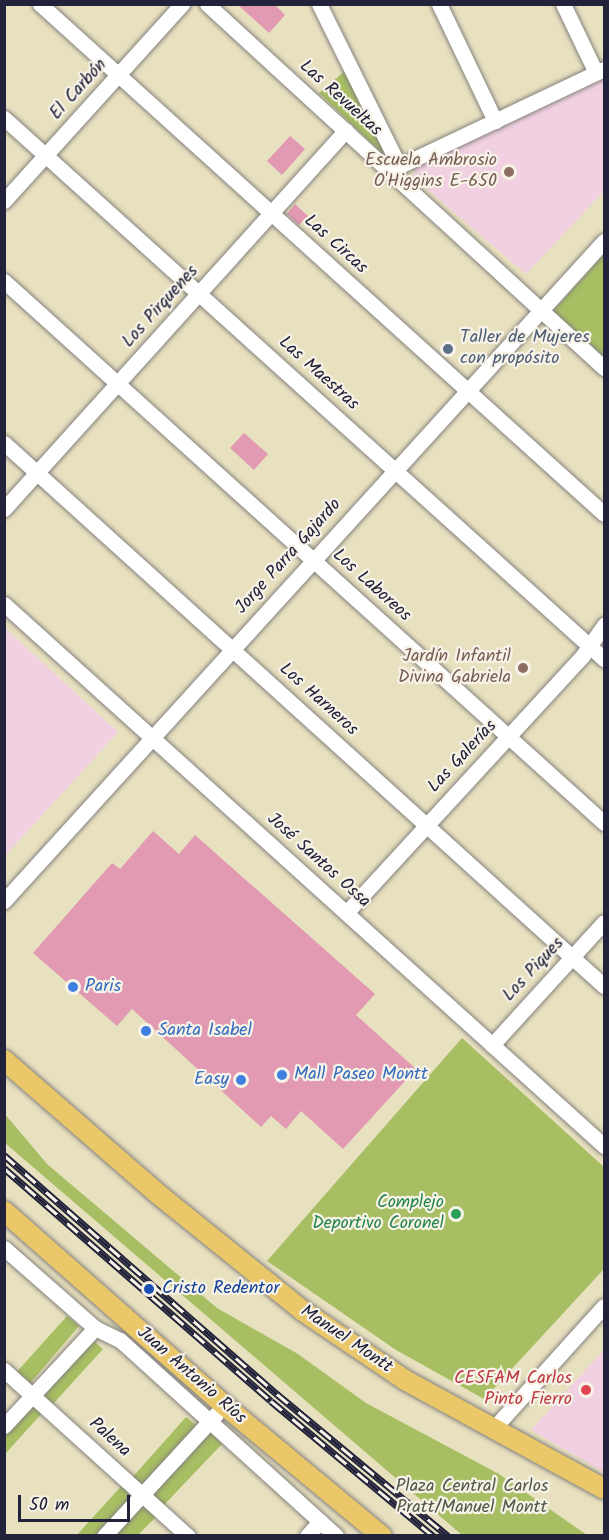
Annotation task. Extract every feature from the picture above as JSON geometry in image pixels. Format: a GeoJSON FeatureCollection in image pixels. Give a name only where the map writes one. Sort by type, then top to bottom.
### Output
{"type":"FeatureCollection","features":[{"type":"Feature","properties":{"kind":"main road","name":"Manuel Montt"},"geometry":{"type":"LineString","coordinates":[[4,1060],[280,1294],[405,1380],[604,1489]]}},
{"type":"Feature","properties":{"kind":"main road","name":"Juan Antonio Ríos"},"geometry":{"type":"LineString","coordinates":[[4,1211],[224,1405],[382,1536]]}},
{"type":"Feature","properties":{"kind":"street","name":"Las Circas"},"geometry":{"type":"LineString","coordinates":[[40,4],[604,514]]}},
{"type":"Feature","properties":{"kind":"street","name":"El Carbón"},"geometry":{"type":"LineString","coordinates":[[4,201],[182,4]]}},
{"type":"Feature","properties":{"kind":"street","name":"Las Revueltas"},"geometry":{"type":"LineString","coordinates":[[207,4],[346,130],[394,168],[539,310],[604,368]]}},
{"type":"Feature","properties":{"kind":"street"},"geometry":{"type":"LineString","coordinates":[[320,4],[394,168],[600,71],[563,4]]}},
{"type":"Feature","properties":{"kind":"street"},"geometry":{"type":"LineString","coordinates":[[439,4],[495,121]]}},
{"type":"Feature","properties":{"kind":"street","name":"Las Maestras"},"geometry":{"type":"LineString","coordinates":[[4,118],[604,659]]}},
{"type":"Feature","properties":{"kind":"street","name":"Los Pirquenes"},"geometry":{"type":"LineString","coordinates":[[4,509],[346,130]]}},
{"type":"Feature","properties":{"kind":"street","name":"Jorge Parra Gajardo"},"geometry":{"type":"LineString","coordinates":[[4,901],[604,241]]}},
{"type":"Feature","properties":{"kind":"street","name":"Los Laboreos"},"geometry":{"type":"LineString","coordinates":[[4,281],[604,823]]}},
{"type":"Feature","properties":{"kind":"street","name":"Los Harneros"},"geometry":{"type":"LineString","coordinates":[[4,443],[604,986]]}},
{"type":"Feature","properties":{"kind":"street","name":"José Santos Ossa"},"geometry":{"type":"LineString","coordinates":[[4,604],[604,1146]]}},
{"type":"Feature","properties":{"kind":"street","name":"Las Galerías"},"geometry":{"type":"LineString","coordinates":[[346,913],[508,736],[604,625]]}},
{"type":"Feature","properties":{"kind":"street","name":"Los Piques"},"geometry":{"type":"LineString","coordinates":[[492,1045],[604,922]]}},
{"type":"Feature","properties":{"kind":"street"},"geometry":{"type":"LineString","coordinates":[[21,1227],[4,1247],[95,1328],[120,1340],[336,1536]]}},
{"type":"Feature","properties":{"kind":"street"},"geometry":{"type":"LineString","coordinates":[[494,1428],[604,1306]]}},
{"type":"Feature","properties":{"kind":"street"},"geometry":{"type":"LineString","coordinates":[[4,1426],[95,1328]]}},
{"type":"Feature","properties":{"kind":"street","name":"Palena"},"geometry":{"type":"LineString","coordinates":[[4,1370],[188,1536]]}},
{"type":"Feature","properties":{"kind":"street"},"geometry":{"type":"LineString","coordinates":[[104,1536],[224,1405]]}},
{"type":"Feature","properties":{"kind":"street"},"geometry":{"type":"LineString","coordinates":[[307,1536],[320,1521]]}},
{"type":"Feature","properties":{"kind":"shaded area","name":"Escuela Ambrosio O'Higgins E-650"},"geometry":{"type":"Polygon","coordinates":[[[604,79],[604,191],[526,274],[413,177],[416,166],[604,79]]]}},
{"type":"Feature","properties":{"kind":"shaded area"},"geometry":{"type":"Polygon","coordinates":[[[5,628],[118,732],[5,856],[5,628]]]}},
{"type":"Feature","properties":{"kind":"shaded area","name":"CESFAM Carlos Pinto Fierro"},"geometry":{"type":"Polygon","coordinates":[[[604,1350],[604,1472],[531,1430],[604,1350]]]}},
{"type":"Feature","properties":{"kind":"green space"},"geometry":{"type":"Polygon","coordinates":[[[346,70],[385,146],[382,153],[319,93],[346,70]]]}},
{"type":"Feature","properties":{"kind":"green space"},"geometry":{"type":"Polygon","coordinates":[[[604,254],[604,357],[553,311],[604,254]]]}},
{"type":"Feature","properties":{"kind":"green space","name":"Complejo Deportivo Coronel"},"geometry":{"type":"Polygon","coordinates":[[[462,1038],[604,1167],[604,1269],[484,1399],[396,1350],[267,1261],[462,1038]]]}},
{"type":"Feature","properties":{"kind":"green space","name":"Plaza Central Carlos Pratt/Manuel Montt"},"geometry":{"type":"Polygon","coordinates":[[[4,1113],[47,1164],[217,1308],[298,1354],[366,1403],[499,1474],[587,1535],[462,1535],[5,1143],[4,1113]]]}},
{"type":"Feature","properties":{"kind":"green space"},"geometry":{"type":"Polygon","coordinates":[[[67,1316],[79,1326],[27,1387],[14,1375],[67,1316]]]}},
{"type":"Feature","properties":{"kind":"green space"},"geometry":{"type":"Polygon","coordinates":[[[93,1340],[103,1349],[52,1405],[43,1396],[93,1340]]]}},
{"type":"Feature","properties":{"kind":"green space"},"geometry":{"type":"Polygon","coordinates":[[[35,1402],[44,1411],[5,1454],[5,1436],[35,1402]]]}},
{"type":"Feature","properties":{"kind":"green space"},"geometry":{"type":"Polygon","coordinates":[[[186,1417],[196,1425],[140,1488],[130,1480],[186,1417]]]}},
{"type":"Feature","properties":{"kind":"green space"},"geometry":{"type":"Polygon","coordinates":[[[210,1432],[222,1444],[163,1506],[151,1496],[210,1432]]]}},
{"type":"Feature","properties":{"kind":"green space"},"geometry":{"type":"Polygon","coordinates":[[[125,1482],[138,1493],[98,1535],[76,1536],[125,1482]]]}},
{"type":"Feature","properties":{"kind":"green space"},"geometry":{"type":"Polygon","coordinates":[[[147,1500],[160,1513],[138,1535],[114,1536],[147,1500]]]}},
{"type":"Feature","properties":{"kind":"building"},"geometry":{"type":"Polygon","coordinates":[[[237,4],[274,4],[285,15],[269,33],[237,4]]]}},
{"type":"Feature","properties":{"kind":"building"},"geometry":{"type":"Polygon","coordinates":[[[290,136],[305,149],[282,175],[267,161],[290,136]]]}},
{"type":"Feature","properties":{"kind":"building"},"geometry":{"type":"Polygon","coordinates":[[[295,204],[308,216],[299,225],[287,214],[295,204]]]}},
{"type":"Feature","properties":{"kind":"building"},"geometry":{"type":"Polygon","coordinates":[[[244,433],[268,454],[254,470],[230,448],[244,433]]]}},
{"type":"Feature","properties":{"kind":"building"},"geometry":{"type":"Polygon","coordinates":[[[153,831],[179,854],[195,835],[375,994],[356,1015],[416,1069],[343,1149],[301,1111],[286,1129],[271,1116],[261,1127],[132,1009],[117,1026],[33,953],[112,863],[120,869],[153,831]]]}},
{"type":"Feature","properties":{"kind":"railway"},"geometry":{"type":"LineString","coordinates":[[4,1155],[277,1394],[448,1536]]}},
{"type":"Feature","properties":{"kind":"railway"},"geometry":{"type":"LineString","coordinates":[[4,1168],[271,1401],[433,1536]]}},
{"type":"Feature","properties":{"kind":"place","name":"Escuela Ambrosio O'Higgins E-650"},"geometry":{"type":"Point","coordinates":[509,172]}},
{"type":"Feature","properties":{"kind":"place","name":"Taller de Mujeres con propósito"},"geometry":{"type":"Point","coordinates":[448,349]}},
{"type":"Feature","properties":{"kind":"place","name":"Jardín Infantil Divina Gabriela"},"geometry":{"type":"Point","coordinates":[523,668]}},
{"type":"Feature","properties":{"kind":"place","name":"Paris"},"geometry":{"type":"Point","coordinates":[73,987]}},
{"type":"Feature","properties":{"kind":"place","name":"Santa Isabel"},"geometry":{"type":"Point","coordinates":[146,1031]}},
{"type":"Feature","properties":{"kind":"place","name":"Mall Paseo Montt"},"geometry":{"type":"Point","coordinates":[282,1075]}},
{"type":"Feature","properties":{"kind":"place","name":"Easy"},"geometry":{"type":"Point","coordinates":[241,1080]}},
{"type":"Feature","properties":{"kind":"place","name":"Complejo Deportivo Coronel"},"geometry":{"type":"Point","coordinates":[456,1214]}},
{"type":"Feature","properties":{"kind":"place","name":"Cristo Redentor"},"geometry":{"type":"Point","coordinates":[149,1289]}},
{"type":"Feature","properties":{"kind":"place","name":"CESFAM Carlos Pinto Fierro"},"geometry":{"type":"Point","coordinates":[586,1390]}}]}
